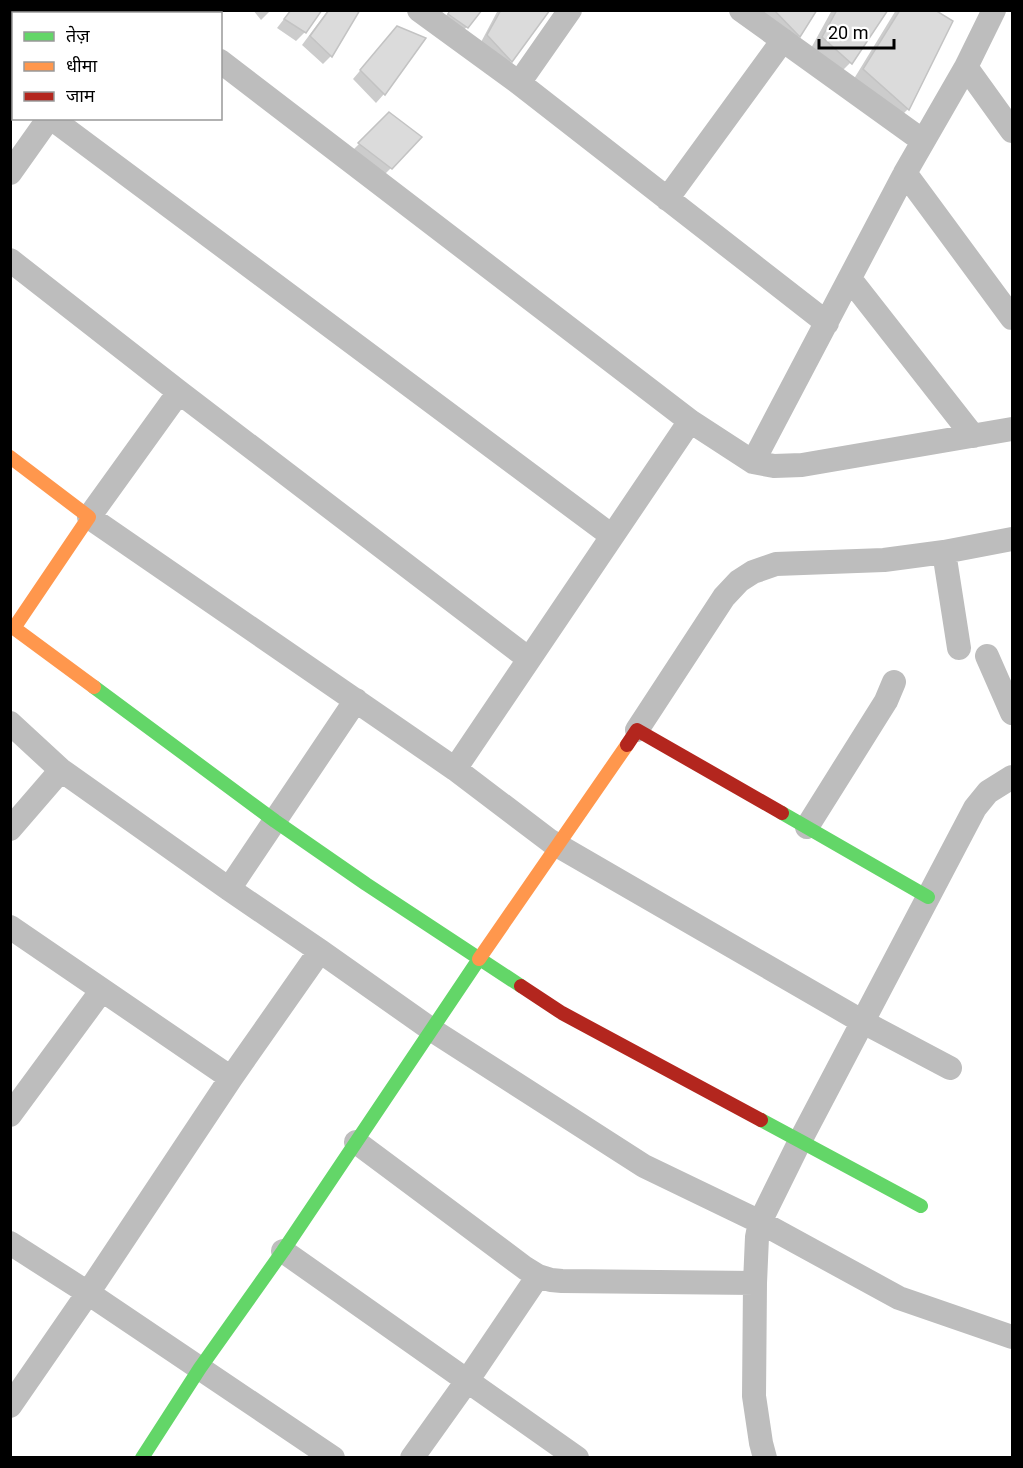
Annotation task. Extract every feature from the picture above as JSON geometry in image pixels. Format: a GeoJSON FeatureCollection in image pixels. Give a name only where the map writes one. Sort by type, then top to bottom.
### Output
{"type":"FeatureCollection","features":[{"type":"Feature","properties":{"kind":"street"},"geometry":{"type":"LineString","coordinates":[[419,10],[519,84],[827,323]]}},
{"type":"Feature","properties":{"kind":"street"},"geometry":{"type":"LineString","coordinates":[[519,84],[570,10]]}},
{"type":"Feature","properties":{"kind":"street"},"geometry":{"type":"LineString","coordinates":[[741,10],[923,141]]}},
{"type":"Feature","properties":{"kind":"street"},"geometry":{"type":"LineString","coordinates":[[753,462],[905,173],[966,67],[986,14]]}},
{"type":"Feature","properties":{"kind":"street"},"geometry":{"type":"LineString","coordinates":[[667,198],[783,40]]}},
{"type":"Feature","properties":{"kind":"street"},"geometry":{"type":"LineString","coordinates":[[222,63],[690,421],[753,462],[774,466],[802,465],[1012,429]]}},
{"type":"Feature","properties":{"kind":"street"},"geometry":{"type":"LineString","coordinates":[[966,67],[1012,131]]}},
{"type":"Feature","properties":{"kind":"street"},"geometry":{"type":"LineString","coordinates":[[10,173],[49,120]]}},
{"type":"Feature","properties":{"kind":"street"},"geometry":{"type":"LineString","coordinates":[[53,120],[612,536]]}},
{"type":"Feature","properties":{"kind":"street"},"geometry":{"type":"LineString","coordinates":[[905,173],[1012,318]]}},
{"type":"Feature","properties":{"kind":"street"},"geometry":{"type":"LineString","coordinates":[[10,260],[529,659]]}},
{"type":"Feature","properties":{"kind":"street"},"geometry":{"type":"LineString","coordinates":[[850,279],[973,436]]}},
{"type":"Feature","properties":{"kind":"street"},"geometry":{"type":"LineString","coordinates":[[179,392],[89,517],[12,630],[275,821],[479,960],[562,1013],[921,1206]]}},
{"type":"Feature","properties":{"kind":"street"},"geometry":{"type":"LineString","coordinates":[[455,769],[690,421]]}},
{"type":"Feature","properties":{"kind":"street"},"geometry":{"type":"LineString","coordinates":[[10,457],[89,517],[455,769],[550,841],[863,1022],[950,1068]]}},
{"type":"Feature","properties":{"kind":"street"},"geometry":{"type":"LineString","coordinates":[[142,1458],[200,1368],[283,1251],[637,730],[724,597],[739,581],[753,572],[776,564],[884,560],[944,552],[1012,539]]}},
{"type":"Feature","properties":{"kind":"street"},"geometry":{"type":"LineString","coordinates":[[944,552],[959,648]]}},
{"type":"Feature","properties":{"kind":"street"},"geometry":{"type":"LineString","coordinates":[[987,656],[1012,713]]}},
{"type":"Feature","properties":{"kind":"street"},"geometry":{"type":"LineString","coordinates":[[807,827],[886,701],[894,682]]}},
{"type":"Feature","properties":{"kind":"street"},"geometry":{"type":"LineString","coordinates":[[229,889],[356,700]]}},
{"type":"Feature","properties":{"kind":"street"},"geometry":{"type":"LineString","coordinates":[[10,723],[61,770],[229,889],[432,1030],[644,1166],[760,1222],[899,1298],[1012,1337]]}},
{"type":"Feature","properties":{"kind":"street"},"geometry":{"type":"LineString","coordinates":[[637,730],[928,897]]}},
{"type":"Feature","properties":{"kind":"street"},"geometry":{"type":"LineString","coordinates":[[10,829],[61,770]]}},
{"type":"Feature","properties":{"kind":"street"},"geometry":{"type":"LineString","coordinates":[[765,1458],[754,1396],[754,1283],[760,1222],[800,1141],[975,808],[988,792],[1012,777]]}},
{"type":"Feature","properties":{"kind":"street"},"geometry":{"type":"LineString","coordinates":[[10,927],[231,1078]]}},
{"type":"Feature","properties":{"kind":"street"},"geometry":{"type":"LineString","coordinates":[[10,1406],[231,1078],[320,951]]}},
{"type":"Feature","properties":{"kind":"street"},"geometry":{"type":"LineString","coordinates":[[10,1115],[102,990]]}},
{"type":"Feature","properties":{"kind":"street"},"geometry":{"type":"LineString","coordinates":[[356,1142],[538,1276],[562,1281],[754,1283]]}},
{"type":"Feature","properties":{"kind":"street"},"geometry":{"type":"LineString","coordinates":[[10,1243],[333,1458]]}},
{"type":"Feature","properties":{"kind":"street"},"geometry":{"type":"LineString","coordinates":[[283,1251],[577,1458]]}},
{"type":"Feature","properties":{"kind":"street"},"geometry":{"type":"LineString","coordinates":[[412,1458],[538,1276]]}},
{"type":"Feature","properties":{"kind":"building"},"geometry":{"type":"Polygon","coordinates":[[[291,10],[322,10],[306,33],[284,19],[291,10]]]}},
{"type":"Feature","properties":{"kind":"building"},"geometry":{"type":"Polygon","coordinates":[[[329,10],[360,10],[332,57],[310,36],[329,10]]]}},
{"type":"Feature","properties":{"kind":"building"},"geometry":{"type":"Polygon","coordinates":[[[450,10],[482,10],[468,28],[448,14],[450,10]]]}},
{"type":"Feature","properties":{"kind":"building"},"geometry":{"type":"Polygon","coordinates":[[[501,10],[550,10],[512,62],[487,35],[501,10]]]}},
{"type":"Feature","properties":{"kind":"building"},"geometry":{"type":"Polygon","coordinates":[[[774,10],[817,10],[800,37],[774,10]]]}},
{"type":"Feature","properties":{"kind":"building"},"geometry":{"type":"Polygon","coordinates":[[[837,10],[888,10],[852,64],[822,37],[837,10]]]}},
{"type":"Feature","properties":{"kind":"building"},"geometry":{"type":"Polygon","coordinates":[[[900,10],[935,10],[953,21],[909,110],[863,69],[900,10]]]}},
{"type":"Feature","properties":{"kind":"building"},"geometry":{"type":"Polygon","coordinates":[[[397,26],[426,38],[385,95],[360,70],[397,26]]]}},
{"type":"Feature","properties":{"kind":"building"},"geometry":{"type":"Polygon","coordinates":[[[389,112],[422,137],[392,169],[358,143],[389,112]]]}},
{"type":"Feature","properties":{"kind":"traffic: fast"},"geometry":{"type":"LineString","coordinates":[[94,687],[275,821],[521,986]]}},
{"type":"Feature","properties":{"kind":"traffic: fast"},"geometry":{"type":"LineString","coordinates":[[782,813],[928,897]]}},
{"type":"Feature","properties":{"kind":"traffic: fast"},"geometry":{"type":"LineString","coordinates":[[142,1458],[200,1368],[283,1251],[479,959]]}},
{"type":"Feature","properties":{"kind":"traffic: fast"},"geometry":{"type":"LineString","coordinates":[[761,1120],[921,1206]]}},
{"type":"Feature","properties":{"kind":"traffic: slow"},"geometry":{"type":"LineString","coordinates":[[10,457],[89,517],[14,628],[94,687]]}},
{"type":"Feature","properties":{"kind":"traffic: slow"},"geometry":{"type":"LineString","coordinates":[[479,959],[627,745]]}},
{"type":"Feature","properties":{"kind":"traffic: jam"},"geometry":{"type":"LineString","coordinates":[[627,745],[637,730],[782,813]]}},
{"type":"Feature","properties":{"kind":"traffic: jam"},"geometry":{"type":"LineString","coordinates":[[521,986],[562,1013],[761,1120]]}}]}
